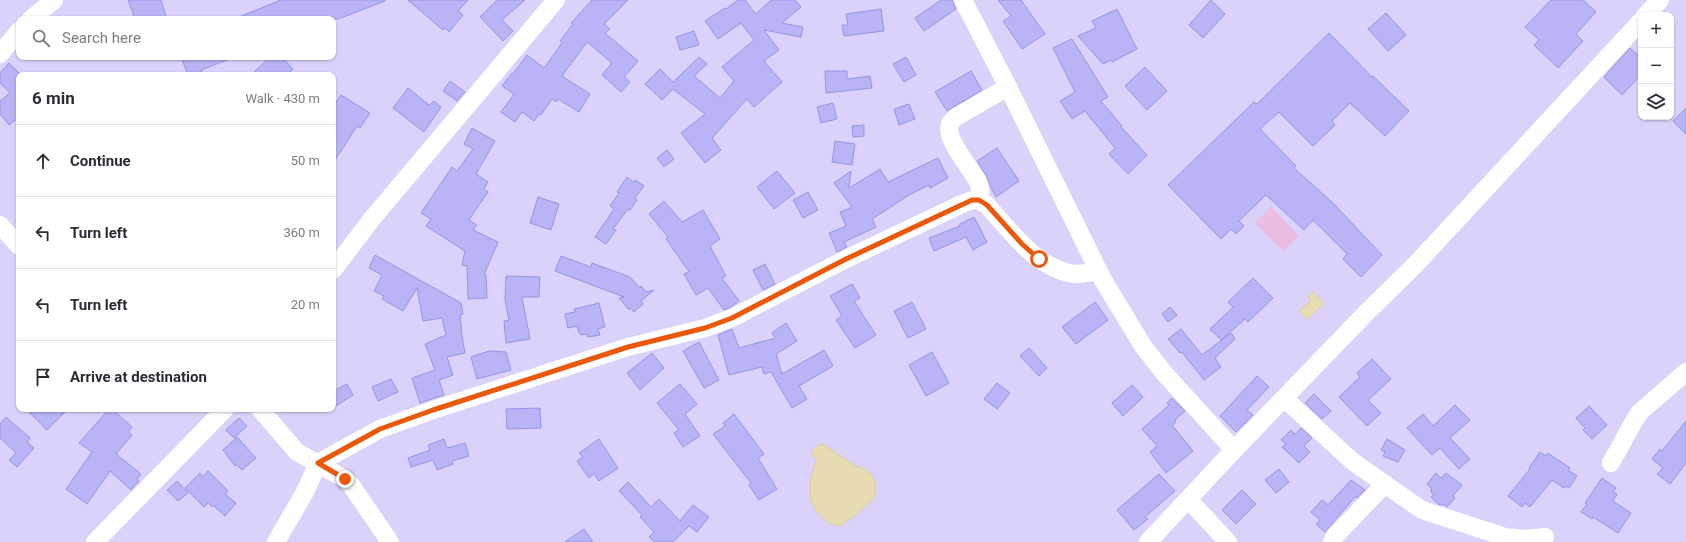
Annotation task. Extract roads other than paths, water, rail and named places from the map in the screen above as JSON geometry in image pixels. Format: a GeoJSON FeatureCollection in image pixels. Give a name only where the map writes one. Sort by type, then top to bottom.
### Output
{"type":"FeatureCollection","features":[{"type":"Feature","properties":{"kind":"street"},"geometry":{"type":"LineString","coordinates":[[35,16],[54,0]]}},
{"type":"Feature","properties":{"kind":"street"},"geometry":{"type":"LineString","coordinates":[[336,266],[376,214],[556,0]]}},
{"type":"Feature","properties":{"kind":"street"},"geometry":{"type":"LineString","coordinates":[[963,0],[1008,87],[1097,271],[1143,346],[1164,373],[1234,450]]}},
{"type":"Feature","properties":{"kind":"street"},"geometry":{"type":"LineString","coordinates":[[1649,12],[1660,0]]}},
{"type":"Feature","properties":{"kind":"street"},"geometry":{"type":"LineString","coordinates":[[1148,542],[1366,313],[1416,264],[1638,24]]}},
{"type":"Feature","properties":{"kind":"street"},"geometry":{"type":"LineString","coordinates":[[0,54],[16,35]]}},
{"type":"Feature","properties":{"kind":"street"},"geometry":{"type":"LineString","coordinates":[[979,200],[981,192],[979,182],[959,154],[949,128],[950,122],[1008,87]]}},
{"type":"Feature","properties":{"kind":"street"},"geometry":{"type":"LineString","coordinates":[[276,542],[305,492],[318,463],[380,429],[433,410],[628,347],[705,328],[732,318],[846,259],[972,200],[979,200],[987,205],[1022,244],[1039,259],[1060,270],[1076,274],[1097,271]]}},
{"type":"Feature","properties":{"kind":"street"},"geometry":{"type":"LineString","coordinates":[[0,225],[16,243]]}},
{"type":"Feature","properties":{"kind":"street"},"geometry":{"type":"LineString","coordinates":[[1611,463],[1640,412],[1686,372]]}},
{"type":"Feature","properties":{"kind":"street"},"geometry":{"type":"LineString","coordinates":[[1285,399],[1352,461],[1422,510],[1505,537],[1524,539],[1545,537]]}},
{"type":"Feature","properties":{"kind":"street"},"geometry":{"type":"LineString","coordinates":[[94,542],[217,412]]}},
{"type":"Feature","properties":{"kind":"street"},"geometry":{"type":"LineString","coordinates":[[263,412],[297,452],[345,479],[351,485],[390,542]]}},
{"type":"Feature","properties":{"kind":"street"},"geometry":{"type":"LineString","coordinates":[[1332,542],[1385,484]]}},
{"type":"Feature","properties":{"kind":"street"},"geometry":{"type":"LineString","coordinates":[[1189,500],[1228,542]]}}]}
